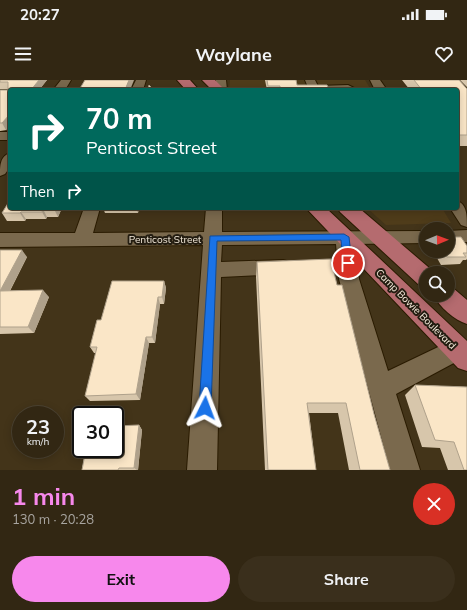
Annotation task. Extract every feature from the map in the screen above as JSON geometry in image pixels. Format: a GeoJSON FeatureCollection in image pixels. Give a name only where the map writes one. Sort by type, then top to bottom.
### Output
{"type":"FeatureCollection","features":[{"type":"Feature","properties":{"kind":"main road"},"geometry":{"type":"LineString","coordinates":[[183,80],[191,88]]}},
{"type":"Feature","properties":{"kind":"main road"},"geometry":{"type":"LineString","coordinates":[[208,80],[218,88]]}},
{"type":"Feature","properties":{"kind":"main road","name":"Camp Bowie Boulevard"},"geometry":{"type":"LineString","coordinates":[[317,210],[462,354]]}},
{"type":"Feature","properties":{"kind":"main road"},"geometry":{"type":"LineString","coordinates":[[349,210],[419,272]]}},
{"type":"Feature","properties":{"kind":"main road"},"geometry":{"type":"LineString","coordinates":[[453,302],[467,314]]}},
{"type":"Feature","properties":{"kind":"street"},"geometry":{"type":"LineString","coordinates":[[325,88],[347,86]]}},
{"type":"Feature","properties":{"kind":"street"},"geometry":{"type":"LineString","coordinates":[[0,171],[8,160]]}},
{"type":"Feature","properties":{"kind":"street"},"geometry":{"type":"LineString","coordinates":[[459,209],[467,221]]}},
{"type":"Feature","properties":{"kind":"street"},"geometry":{"type":"LineString","coordinates":[[82,240],[91,210]]}},
{"type":"Feature","properties":{"kind":"street"},"geometry":{"type":"LineString","coordinates":[[202,470],[214,210]]}},
{"type":"Feature","properties":{"kind":"street"},"geometry":{"type":"LineString","coordinates":[[455,236],[467,236]]}},
{"type":"Feature","properties":{"kind":"street"},"geometry":{"type":"LineString","coordinates":[[344,237],[349,279],[405,470]]}},
{"type":"Feature","properties":{"kind":"street","name":"Penticost Street"},"geometry":{"type":"LineString","coordinates":[[0,240],[419,237]]}},
{"type":"Feature","properties":{"kind":"street"},"geometry":{"type":"LineString","coordinates":[[211,270],[302,267]]}},
{"type":"Feature","properties":{"kind":"street"},"geometry":{"type":"LineString","coordinates":[[381,388],[462,354]]}},
{"type":"Feature","properties":{"kind":"shaded area"},"geometry":{"type":"Polygon","coordinates":[[[230,80],[365,80],[370,88],[229,88],[230,80]]]}},
{"type":"Feature","properties":{"kind":"shaded area"},"geometry":{"type":"Polygon","coordinates":[[[369,210],[443,210],[450,222],[419,222],[419,224],[386,225],[369,210]]]}},
{"type":"Feature","properties":{"kind":"building"},"geometry":{"type":"Polygon","coordinates":[[[0,80],[39,80],[33,88],[8,88],[8,82],[0,82],[0,80]]]}},
{"type":"Feature","properties":{"kind":"building"},"geometry":{"type":"Polygon","coordinates":[[[85,80],[129,80],[126,88],[80,88],[85,80]]]}},
{"type":"Feature","properties":{"kind":"building"},"geometry":{"type":"Polygon","coordinates":[[[267,80],[296,80],[297,85],[327,85],[328,88],[280,88],[280,86],[268,86],[267,80]]]}},
{"type":"Feature","properties":{"kind":"building"},"geometry":{"type":"Polygon","coordinates":[[[414,80],[459,80],[467,89],[467,135],[459,135],[459,88],[420,88],[414,80]]]}},
{"type":"Feature","properties":{"kind":"building"},"geometry":{"type":"Polygon","coordinates":[[[0,90],[8,90],[8,116],[2,123],[0,123],[0,90]]]}},
{"type":"Feature","properties":{"kind":"building"},"geometry":{"type":"Polygon","coordinates":[[[8,203],[8,210],[43,210],[42,212],[2,213],[8,203]]]}},
{"type":"Feature","properties":{"kind":"building"},"geometry":{"type":"Polygon","coordinates":[[[455,237],[461,237],[467,246],[467,253],[463,253],[466,257],[455,257],[455,237]]]}},
{"type":"Feature","properties":{"kind":"building"},"geometry":{"type":"Polygon","coordinates":[[[0,250],[22,250],[0,291],[0,250]]]}},
{"type":"Feature","properties":{"kind":"building"},"geometry":{"type":"Polygon","coordinates":[[[331,259],[337,285],[342,285],[374,414],[390,470],[360,470],[346,403],[307,403],[316,470],[268,470],[257,262],[331,259]]]}},
{"type":"Feature","properties":{"kind":"building"},"geometry":{"type":"Polygon","coordinates":[[[112,281],[164,281],[162,297],[158,297],[152,337],[146,337],[136,394],[85,396],[97,347],[90,347],[97,320],[101,320],[112,281]]]}},
{"type":"Feature","properties":{"kind":"building"},"geometry":{"type":"Polygon","coordinates":[[[43,290],[28,327],[0,327],[0,291],[43,290]]]}},
{"type":"Feature","properties":{"kind":"building"},"geometry":{"type":"Polygon","coordinates":[[[415,385],[467,387],[467,470],[464,470],[454,442],[435,440],[415,385]]]}},
{"type":"Feature","properties":{"kind":"building"},"geometry":{"type":"Polygon","coordinates":[[[139,425],[134,468],[119,468],[118,470],[82,470],[84,458],[124,458],[124,426],[139,425]]]}},
{"type":"Feature","properties":{"kind":"route"},"geometry":{"type":"LineString","coordinates":[[205,408],[213,238],[344,237],[348,263]]}}]}
